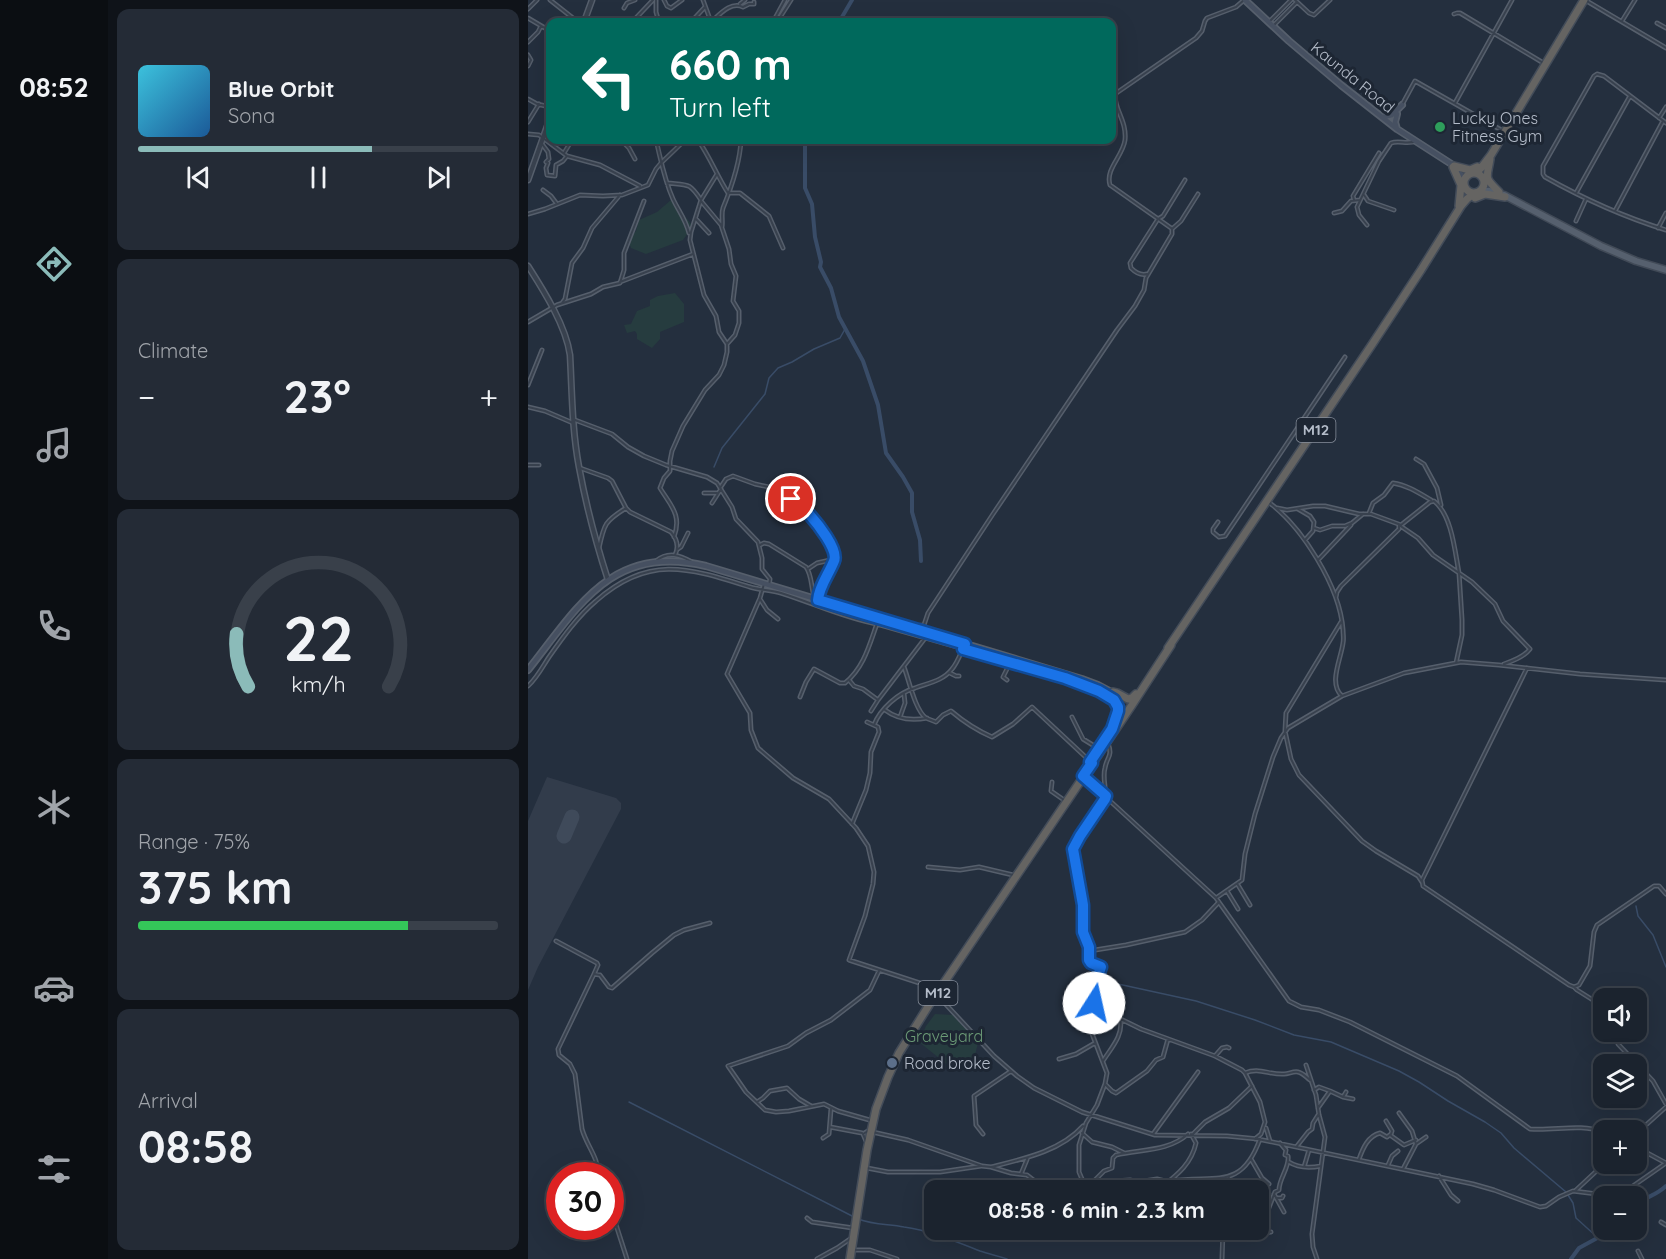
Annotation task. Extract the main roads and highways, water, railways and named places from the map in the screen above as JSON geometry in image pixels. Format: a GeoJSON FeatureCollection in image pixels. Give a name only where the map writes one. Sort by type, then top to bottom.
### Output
{"type":"FeatureCollection","features":[{"type":"Feature","properties":{"kind":"highway","name":"M12"},"geometry":{"type":"LineString","coordinates":[[1459,208],[1484,186],[1483,172],[1489,158],[1584,0]]}},
{"type":"Feature","properties":{"kind":"highway","name":"M12"},"geometry":{"type":"LineString","coordinates":[[1093,760],[1108,741],[1129,703],[1171,645],[1406,294],[1459,208],[1464,197],[1466,177],[1481,168],[1489,158]]}},
{"type":"Feature","properties":{"kind":"highway"},"geometry":{"type":"LineString","coordinates":[[1453,166],[1473,169],[1489,158]]}},
{"type":"Feature","properties":{"kind":"highway"},"geometry":{"type":"LineString","coordinates":[[1489,158],[1486,177],[1504,195]]}},
{"type":"Feature","properties":{"kind":"highway"},"geometry":{"type":"LineString","coordinates":[[1453,166],[1461,185],[1459,208]]}},
{"type":"Feature","properties":{"kind":"highway"},"geometry":{"type":"LineString","coordinates":[[1473,173],[1484,179]]}},
{"type":"Feature","properties":{"kind":"highway"},"geometry":{"type":"LineString","coordinates":[[1464,184],[1469,192],[1478,192]]}},
{"type":"Feature","properties":{"kind":"highway"},"geometry":{"type":"LineString","coordinates":[[1459,208],[1485,194],[1504,195]]}},
{"type":"Feature","properties":{"kind":"highway","name":"M12"},"geometry":{"type":"LineString","coordinates":[[850,1259],[865,1167],[867,1133],[885,1083],[899,1053],[1129,703],[1171,645]]}},
{"type":"Feature","properties":{"kind":"highway"},"geometry":{"type":"LineString","coordinates":[[1113,692],[1130,699],[1142,687]]}},
{"type":"Feature","properties":{"kind":"main road","name":"Kaunda Road"},"geometry":{"type":"LineString","coordinates":[[1245,0],[1336,81],[1397,129],[1453,166],[1464,172],[1473,173]]}},
{"type":"Feature","properties":{"kind":"main road"},"geometry":{"type":"LineString","coordinates":[[1383,117],[1392,115],[1402,105]]}},
{"type":"Feature","properties":{"kind":"main road"},"geometry":{"type":"LineString","coordinates":[[1397,114],[1395,122],[1397,129]]}},
{"type":"Feature","properties":{"kind":"main road","name":"Kaunda Road"},"geometry":{"type":"LineString","coordinates":[[1453,166],[1461,175],[1464,184]]}},
{"type":"Feature","properties":{"kind":"main road"},"geometry":{"type":"LineString","coordinates":[[1484,179],[1504,195]]}},
{"type":"Feature","properties":{"kind":"main road"},"geometry":{"type":"LineString","coordinates":[[1478,192],[1490,190],[1504,195],[1601,246],[1636,261],[1666,270]]}},
{"type":"Feature","properties":{"kind":"main road"},"geometry":{"type":"LineString","coordinates":[[528,670],[596,588],[630,569],[672,561],[694,563],[767,584],[878,621],[922,628],[928,636],[1090,682],[1113,692],[1129,703]]}},
{"type":"Feature","properties":{"kind":"waterway"},"geometry":{"type":"LineString","coordinates":[[842,18],[852,0]]}},
{"type":"Feature","properties":{"kind":"waterway"},"geometry":{"type":"LineString","coordinates":[[805,144],[805,188],[812,204],[820,267],[831,288],[839,317],[863,361],[878,405],[886,453],[912,493],[912,512],[920,540],[921,561]]}},
{"type":"Feature","properties":{"kind":"waterway"},"geometry":{"type":"LineString","coordinates":[[714,467],[722,448],[765,394],[769,378],[778,368],[840,338],[845,329]]}},
{"type":"Feature","properties":{"kind":"waterway"},"geometry":{"type":"LineString","coordinates":[[1636,906],[1638,916],[1653,935],[1666,967]]}},
{"type":"Feature","properties":{"kind":"waterway"},"geometry":{"type":"LineString","coordinates":[[1109,982],[1196,1001],[1294,1035],[1331,1042],[1399,1071],[1501,1133],[1514,1148],[1566,1192]]}},
{"type":"Feature","properties":{"kind":"waterway"},"geometry":{"type":"LineString","coordinates":[[629,1102],[854,1217]]}},
{"type":"Feature","properties":{"kind":"waterway"},"geometry":{"type":"LineString","coordinates":[[1647,1198],[1666,1186]]}},
{"type":"Feature","properties":{"kind":"waterway"},"geometry":{"type":"LineString","coordinates":[[1568,1195],[1573,1203],[1576,1218],[1593,1233]]}},
{"type":"Feature","properties":{"kind":"waterway"},"geometry":{"type":"LineString","coordinates":[[858,1219],[923,1231],[1007,1259]]}},
{"type":"Feature","properties":{"kind":"waterway"},"geometry":{"type":"LineString","coordinates":[[1571,1259],[1579,1248],[1594,1240]]}},
{"type":"Feature","properties":{"kind":"place","name":"Lucky Ones Fitness Gym"},"geometry":{"type":"Point","coordinates":[1440,127]}},
{"type":"Feature","properties":{"kind":"place","name":"Road broke"},"geometry":{"type":"Point","coordinates":[892,1063]}},
{"type":"Feature","properties":{"kind":"park label","name":"Graveyard"},"geometry":{"type":"Point","coordinates":[944,1036]}}]}
